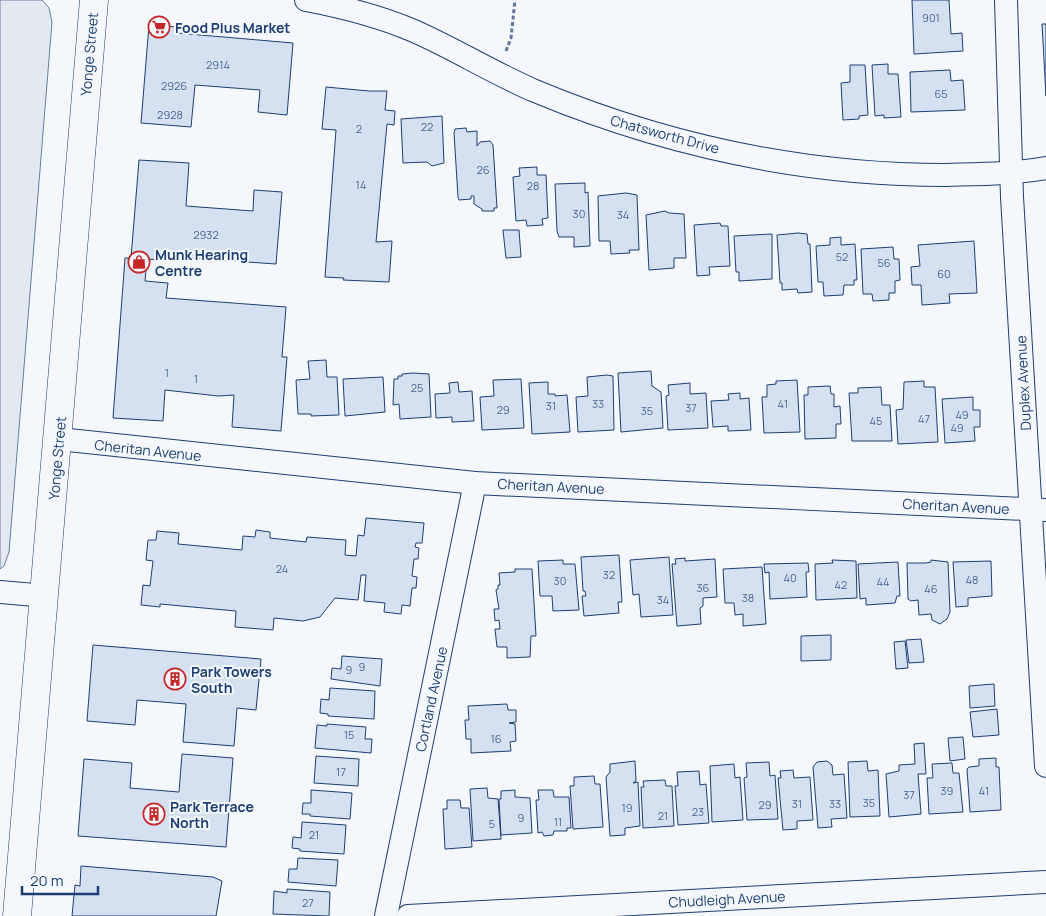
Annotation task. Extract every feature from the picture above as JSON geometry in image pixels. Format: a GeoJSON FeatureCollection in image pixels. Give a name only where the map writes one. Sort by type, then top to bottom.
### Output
{"type":"FeatureCollection","features":[{"type":"Feature","properties":{"kind":"main road","name":"Yonge Street"},"geometry":{"type":"LineString","coordinates":[[18,916],[94,0]]}},
{"type":"Feature","properties":{"kind":"street","name":"Chatsworth Drive"},"geometry":{"type":"LineString","coordinates":[[306,0],[378,17],[415,32],[495,74],[546,95],[652,133],[700,145],[770,160],[895,175],[984,174],[1046,168]]}},
{"type":"Feature","properties":{"kind":"street","name":"Duplex Avenue"},"geometry":{"type":"LineString","coordinates":[[1006,0],[1011,172],[1038,509],[1046,766]]}},
{"type":"Feature","properties":{"kind":"street","name":"Cheritan Avenue"},"geometry":{"type":"LineString","coordinates":[[59,439],[476,483],[1038,509]]}},
{"type":"Feature","properties":{"kind":"street","name":"Cortland Avenue"},"geometry":{"type":"LineString","coordinates":[[386,916],[476,483]]}},
{"type":"Feature","properties":{"kind":"street"},"geometry":{"type":"LineString","coordinates":[[0,592],[46,596]]}},
{"type":"Feature","properties":{"kind":"street","name":"Chudleigh Avenue"},"geometry":{"type":"LineString","coordinates":[[408,916],[1046,882]]}},
{"type":"Feature","properties":{"kind":"path"},"geometry":{"type":"LineString","coordinates":[[504,55],[511,38],[515,0]]}},
{"type":"Feature","properties":{"kind":"shaded area"},"geometry":{"type":"Polygon","coordinates":[[[0,0],[42,0],[49,8],[52,22],[9,552],[4,566],[0,569],[0,0]]]}},
{"type":"Feature","properties":{"kind":"building"},"geometry":{"type":"Polygon","coordinates":[[[912,0],[949,0],[951,34],[962,33],[963,51],[914,54],[912,0]]]}},
{"type":"Feature","properties":{"kind":"building"},"geometry":{"type":"Polygon","coordinates":[[[1042,24],[1046,24],[1046,96],[1042,24]]]}},
{"type":"Feature","properties":{"kind":"building"},"geometry":{"type":"Polygon","coordinates":[[[149,25],[178,27],[177,33],[293,43],[287,115],[258,112],[260,90],[195,85],[191,127],[141,123],[149,25]]]}},
{"type":"Feature","properties":{"kind":"building"},"geometry":{"type":"Polygon","coordinates":[[[888,64],[888,74],[898,74],[901,117],[884,118],[884,115],[875,116],[872,65],[888,64]]]}},
{"type":"Feature","properties":{"kind":"building"},"geometry":{"type":"Polygon","coordinates":[[[850,65],[865,65],[868,115],[859,116],[859,119],[843,120],[841,83],[850,82],[850,65]]]}},
{"type":"Feature","properties":{"kind":"building"},"geometry":{"type":"Polygon","coordinates":[[[950,70],[951,81],[963,80],[965,110],[911,112],[910,72],[950,70]]]}},
{"type":"Feature","properties":{"kind":"building"},"geometry":{"type":"Polygon","coordinates":[[[326,87],[387,91],[385,110],[395,111],[394,125],[387,124],[376,242],[392,241],[389,282],[343,280],[344,278],[325,277],[336,130],[322,129],[326,87]]]}},
{"type":"Feature","properties":{"kind":"building"},"geometry":{"type":"Polygon","coordinates":[[[442,116],[444,163],[432,166],[427,162],[403,163],[401,119],[442,116]]]}},
{"type":"Feature","properties":{"kind":"building"},"geometry":{"type":"Polygon","coordinates":[[[466,128],[467,132],[477,131],[477,146],[480,142],[490,141],[493,145],[497,208],[494,208],[494,211],[482,211],[482,209],[474,204],[474,196],[471,196],[471,199],[459,200],[454,133],[455,129],[466,128]]]}},
{"type":"Feature","properties":{"kind":"building"},"geometry":{"type":"Polygon","coordinates":[[[139,160],[189,163],[186,206],[253,211],[254,190],[282,192],[276,264],[161,256],[161,260],[131,258],[139,160]]]}},
{"type":"Feature","properties":{"kind":"building"},"geometry":{"type":"Polygon","coordinates":[[[537,167],[537,175],[546,175],[548,218],[542,219],[543,225],[527,226],[526,220],[516,221],[513,177],[520,176],[519,168],[537,167]]]}},
{"type":"Feature","properties":{"kind":"building"},"geometry":{"type":"Polygon","coordinates":[[[585,183],[585,193],[588,192],[590,246],[574,247],[574,237],[559,237],[557,231],[555,184],[585,183]]]}},
{"type":"Feature","properties":{"kind":"building"},"geometry":{"type":"Polygon","coordinates":[[[626,193],[637,195],[639,250],[629,250],[630,253],[611,254],[610,241],[599,241],[598,196],[626,193]]]}},
{"type":"Feature","properties":{"kind":"building"},"geometry":{"type":"Polygon","coordinates":[[[665,211],[684,214],[686,258],[674,258],[674,268],[649,270],[646,215],[665,211]]]}},
{"type":"Feature","properties":{"kind":"building"},"geometry":{"type":"Polygon","coordinates":[[[720,223],[721,226],[728,226],[730,266],[709,267],[710,275],[697,276],[694,225],[720,223]]]}},
{"type":"Feature","properties":{"kind":"building"},"geometry":{"type":"Polygon","coordinates":[[[503,230],[519,230],[521,257],[506,258],[503,230]]]}},
{"type":"Feature","properties":{"kind":"building"},"geometry":{"type":"Polygon","coordinates":[[[772,234],[772,279],[739,281],[739,272],[736,272],[734,236],[772,234]]]}},
{"type":"Feature","properties":{"kind":"building"},"geometry":{"type":"Polygon","coordinates":[[[807,234],[808,244],[810,244],[812,292],[798,293],[797,289],[782,290],[782,283],[780,283],[777,235],[807,234]]]}},
{"type":"Feature","properties":{"kind":"building"},"geometry":{"type":"Polygon","coordinates":[[[841,237],[841,245],[855,244],[857,280],[854,280],[854,285],[844,285],[843,295],[824,296],[823,282],[818,282],[816,246],[830,245],[830,238],[841,237]]]}},
{"type":"Feature","properties":{"kind":"building"},"geometry":{"type":"Polygon","coordinates":[[[974,241],[977,293],[949,294],[950,303],[922,305],[921,285],[912,285],[911,267],[920,266],[918,245],[974,241]]]}},
{"type":"Feature","properties":{"kind":"building"},"geometry":{"type":"Polygon","coordinates":[[[893,247],[894,259],[899,259],[900,280],[895,281],[895,293],[889,293],[889,300],[873,301],[872,294],[863,294],[861,249],[893,247]]]}},
{"type":"Feature","properties":{"kind":"building"},"geometry":{"type":"Polygon","coordinates":[[[125,258],[147,259],[145,281],[168,283],[166,298],[286,307],[282,357],[287,357],[281,431],[232,427],[234,395],[218,396],[165,390],[163,421],[113,418],[125,258]]]}},
{"type":"Feature","properties":{"kind":"building"},"geometry":{"type":"Polygon","coordinates":[[[326,360],[327,377],[337,377],[339,415],[311,416],[311,414],[298,414],[296,380],[310,379],[308,361],[326,360]]]}},
{"type":"Feature","properties":{"kind":"building"},"geometry":{"type":"Polygon","coordinates":[[[651,371],[652,386],[661,392],[663,428],[621,432],[618,373],[651,371]]]}},
{"type":"Feature","properties":{"kind":"building"},"geometry":{"type":"Polygon","coordinates":[[[402,374],[429,374],[431,417],[400,419],[399,404],[393,405],[394,379],[398,379],[398,376],[402,376],[402,374]]]}},
{"type":"Feature","properties":{"kind":"building"},"geometry":{"type":"Polygon","coordinates":[[[613,376],[614,430],[578,432],[576,397],[588,396],[587,377],[613,376]]]}},
{"type":"Feature","properties":{"kind":"building"},"geometry":{"type":"Polygon","coordinates":[[[383,377],[385,412],[345,416],[343,379],[383,377]]]}},
{"type":"Feature","properties":{"kind":"building"},"geometry":{"type":"Polygon","coordinates":[[[521,379],[524,428],[482,430],[480,397],[494,396],[493,380],[521,379]]]}},
{"type":"Feature","properties":{"kind":"building"},"geometry":{"type":"Polygon","coordinates":[[[797,380],[800,432],[764,433],[762,397],[767,397],[767,385],[776,384],[776,381],[797,380]]]}},
{"type":"Feature","properties":{"kind":"building"},"geometry":{"type":"Polygon","coordinates":[[[924,381],[924,387],[935,387],[938,442],[898,444],[896,410],[903,409],[904,382],[924,381]]]}},
{"type":"Feature","properties":{"kind":"building"},"geometry":{"type":"Polygon","coordinates":[[[458,382],[459,392],[472,391],[474,421],[452,422],[452,417],[436,418],[435,394],[450,393],[449,383],[458,382]]]}},
{"type":"Feature","properties":{"kind":"building"},"geometry":{"type":"Polygon","coordinates":[[[548,382],[548,394],[555,394],[555,396],[567,395],[570,432],[532,434],[529,383],[548,382]]]}},
{"type":"Feature","properties":{"kind":"building"},"geometry":{"type":"Polygon","coordinates":[[[690,383],[690,394],[706,393],[708,428],[668,430],[666,396],[669,395],[668,385],[690,383]]]}},
{"type":"Feature","properties":{"kind":"building"},"geometry":{"type":"Polygon","coordinates":[[[830,386],[831,394],[834,394],[834,407],[840,406],[841,424],[836,424],[836,438],[805,439],[804,395],[808,395],[808,387],[830,386]]]}},
{"type":"Feature","properties":{"kind":"building"},"geometry":{"type":"Polygon","coordinates":[[[881,387],[882,405],[890,405],[892,441],[852,441],[849,393],[858,393],[858,388],[881,387]]]}},
{"type":"Feature","properties":{"kind":"building"},"geometry":{"type":"Polygon","coordinates":[[[740,393],[740,399],[749,398],[751,430],[728,431],[728,426],[713,427],[711,401],[729,400],[728,394],[740,393]]]}},
{"type":"Feature","properties":{"kind":"building"},"geometry":{"type":"Polygon","coordinates":[[[973,397],[973,410],[980,410],[980,427],[974,427],[975,441],[945,443],[942,399],[973,397]]]}},
{"type":"Feature","properties":{"kind":"building"},"geometry":{"type":"Polygon","coordinates":[[[366,518],[424,523],[422,543],[416,543],[415,547],[419,548],[418,559],[414,559],[412,576],[417,577],[416,588],[412,588],[410,606],[402,605],[401,614],[384,612],[385,603],[364,601],[366,575],[361,575],[358,600],[335,598],[320,617],[303,621],[274,618],[273,630],[235,627],[236,611],[160,604],[160,607],[141,605],[143,585],[150,586],[153,561],[146,560],[148,540],[156,540],[157,531],[179,533],[178,544],[242,550],[243,536],[255,537],[256,530],[270,532],[270,538],[306,542],[307,537],[346,540],[345,555],[356,556],[358,535],[364,536],[366,518]]]}},
{"type":"Feature","properties":{"kind":"building"},"geometry":{"type":"Polygon","coordinates":[[[619,555],[622,602],[618,602],[619,613],[584,616],[582,596],[586,596],[585,591],[583,591],[581,557],[619,555]]]}},
{"type":"Feature","properties":{"kind":"building"},"geometry":{"type":"Polygon","coordinates":[[[669,557],[673,615],[641,617],[639,594],[633,595],[630,560],[669,557]]]}},
{"type":"Feature","properties":{"kind":"building"},"geometry":{"type":"Polygon","coordinates":[[[685,558],[685,561],[715,559],[717,597],[703,598],[703,606],[700,608],[701,624],[677,626],[672,564],[676,564],[675,559],[685,558]]]}},
{"type":"Feature","properties":{"kind":"building"},"geometry":{"type":"Polygon","coordinates":[[[563,560],[563,564],[575,564],[579,610],[553,611],[552,596],[540,596],[538,561],[563,560]]]}},
{"type":"Feature","properties":{"kind":"building"},"geometry":{"type":"Polygon","coordinates":[[[832,560],[856,561],[857,598],[816,600],[815,564],[833,563],[832,560]]]}},
{"type":"Feature","properties":{"kind":"building"},"geometry":{"type":"Polygon","coordinates":[[[931,560],[948,562],[950,612],[947,619],[940,624],[932,620],[931,614],[919,615],[918,600],[911,601],[908,599],[907,563],[926,563],[931,562],[931,560]]]}},
{"type":"Feature","properties":{"kind":"building"},"geometry":{"type":"Polygon","coordinates":[[[991,561],[992,596],[968,598],[968,606],[956,607],[953,562],[991,561]]]}},
{"type":"Feature","properties":{"kind":"building"},"geometry":{"type":"Polygon","coordinates":[[[898,562],[900,596],[897,596],[895,603],[866,605],[866,598],[860,599],[858,564],[898,562]]]}},
{"type":"Feature","properties":{"kind":"building"},"geometry":{"type":"Polygon","coordinates":[[[808,563],[809,572],[806,572],[807,597],[770,599],[769,572],[765,573],[764,564],[808,563]]]}},
{"type":"Feature","properties":{"kind":"building"},"geometry":{"type":"Polygon","coordinates":[[[762,567],[766,624],[743,626],[743,614],[735,615],[734,603],[725,603],[723,569],[762,567]]]}},
{"type":"Feature","properties":{"kind":"building"},"geometry":{"type":"Polygon","coordinates":[[[515,569],[532,569],[536,636],[531,636],[530,657],[507,658],[507,647],[497,647],[495,629],[500,629],[499,620],[495,621],[494,609],[499,609],[496,590],[498,585],[500,585],[499,573],[515,572],[515,569]]]}},
{"type":"Feature","properties":{"kind":"building"},"geometry":{"type":"Polygon","coordinates":[[[831,635],[831,660],[801,661],[801,636],[831,635]]]}},
{"type":"Feature","properties":{"kind":"building"},"geometry":{"type":"Polygon","coordinates":[[[921,639],[924,662],[909,663],[906,640],[921,639]]]}},
{"type":"Feature","properties":{"kind":"building"},"geometry":{"type":"Polygon","coordinates":[[[905,641],[908,668],[896,669],[894,642],[905,641]]]}},
{"type":"Feature","properties":{"kind":"building","name":"Park Towers South"},"geometry":{"type":"Polygon","coordinates":[[[93,645],[261,659],[256,710],[237,708],[234,746],[183,742],[186,704],[137,700],[135,725],[87,721],[93,645]]]}},
{"type":"Feature","properties":{"kind":"building"},"geometry":{"type":"Polygon","coordinates":[[[342,656],[382,659],[380,686],[331,679],[332,668],[341,669],[342,656]]]}},
{"type":"Feature","properties":{"kind":"building"},"geometry":{"type":"Polygon","coordinates":[[[994,684],[995,706],[970,708],[969,686],[994,684]]]}},
{"type":"Feature","properties":{"kind":"building"},"geometry":{"type":"Polygon","coordinates":[[[330,688],[375,691],[374,719],[328,716],[328,714],[320,713],[321,699],[329,700],[330,688]]]}},
{"type":"Feature","properties":{"kind":"building"},"geometry":{"type":"Polygon","coordinates":[[[507,704],[508,710],[516,710],[516,722],[509,723],[515,724],[516,741],[510,742],[511,751],[471,753],[471,739],[466,739],[465,720],[469,720],[468,706],[507,704]]]}},
{"type":"Feature","properties":{"kind":"building"},"geometry":{"type":"Polygon","coordinates":[[[997,709],[999,735],[973,737],[970,712],[997,709]]]}},
{"type":"Feature","properties":{"kind":"building"},"geometry":{"type":"Polygon","coordinates":[[[327,724],[366,727],[365,739],[372,739],[371,753],[315,748],[317,725],[327,726],[327,724]]]}},
{"type":"Feature","properties":{"kind":"building"},"geometry":{"type":"Polygon","coordinates":[[[963,737],[965,759],[950,761],[948,738],[963,737]]]}},
{"type":"Feature","properties":{"kind":"building"},"geometry":{"type":"Polygon","coordinates":[[[924,743],[926,774],[918,774],[921,814],[889,817],[886,774],[899,771],[899,765],[915,764],[914,744],[924,743]]]}},
{"type":"Feature","properties":{"kind":"building","name":"Park Terrace North"},"geometry":{"type":"Polygon","coordinates":[[[182,754],[233,758],[226,847],[78,836],[84,759],[132,763],[130,788],[179,792],[182,754]]]}},
{"type":"Feature","properties":{"kind":"building"},"geometry":{"type":"Polygon","coordinates":[[[316,756],[359,759],[358,786],[314,783],[316,756]]]}},
{"type":"Feature","properties":{"kind":"building"},"geometry":{"type":"Polygon","coordinates":[[[996,758],[996,767],[999,767],[1001,810],[970,812],[967,769],[979,766],[979,759],[996,758]]]}},
{"type":"Feature","properties":{"kind":"building"},"geometry":{"type":"Polygon","coordinates":[[[635,761],[636,781],[633,783],[638,782],[640,826],[625,828],[625,835],[610,836],[606,777],[610,772],[610,764],[635,761]]]}},
{"type":"Feature","properties":{"kind":"building"},"geometry":{"type":"Polygon","coordinates":[[[827,761],[832,765],[833,775],[844,774],[847,818],[831,819],[832,827],[818,828],[813,767],[817,762],[827,761]]]}},
{"type":"Feature","properties":{"kind":"building"},"geometry":{"type":"Polygon","coordinates":[[[867,761],[868,771],[878,770],[880,816],[850,817],[848,762],[867,761]]]}},
{"type":"Feature","properties":{"kind":"building"},"geometry":{"type":"Polygon","coordinates":[[[769,762],[770,776],[775,775],[778,819],[747,820],[744,778],[747,777],[746,763],[769,762]]]}},
{"type":"Feature","properties":{"kind":"building"},"geometry":{"type":"Polygon","coordinates":[[[952,763],[953,773],[959,773],[963,812],[929,814],[927,778],[933,778],[932,764],[952,763]]]}},
{"type":"Feature","properties":{"kind":"building"},"geometry":{"type":"Polygon","coordinates":[[[734,764],[735,778],[740,777],[743,820],[712,822],[710,766],[734,764]]]}},
{"type":"Feature","properties":{"kind":"building"},"geometry":{"type":"Polygon","coordinates":[[[793,770],[794,778],[810,777],[813,820],[797,821],[797,829],[783,830],[778,778],[781,778],[780,771],[793,770]]]}},
{"type":"Feature","properties":{"kind":"building"},"geometry":{"type":"Polygon","coordinates":[[[699,771],[700,785],[706,784],[709,823],[678,825],[675,786],[678,786],[677,772],[699,771]]]}},
{"type":"Feature","properties":{"kind":"building"},"geometry":{"type":"Polygon","coordinates":[[[594,776],[595,784],[600,784],[603,827],[573,829],[570,786],[574,786],[574,777],[594,776]]]}},
{"type":"Feature","properties":{"kind":"building"},"geometry":{"type":"Polygon","coordinates":[[[665,780],[666,786],[672,786],[674,826],[643,828],[641,787],[644,787],[643,781],[665,780]]]}},
{"type":"Feature","properties":{"kind":"building"},"geometry":{"type":"Polygon","coordinates":[[[487,788],[488,798],[498,799],[501,839],[473,841],[470,789],[487,788]]]}},
{"type":"Feature","properties":{"kind":"building"},"geometry":{"type":"Polygon","coordinates":[[[311,790],[352,793],[350,819],[302,814],[303,803],[311,803],[311,790]]]}},
{"type":"Feature","properties":{"kind":"building"},"geometry":{"type":"Polygon","coordinates":[[[515,790],[515,797],[530,798],[532,833],[501,835],[499,799],[501,799],[501,791],[515,790]]]}},
{"type":"Feature","properties":{"kind":"building"},"geometry":{"type":"Polygon","coordinates":[[[538,790],[553,790],[554,797],[569,797],[571,828],[567,828],[567,831],[554,831],[553,835],[544,836],[542,832],[538,833],[536,800],[539,800],[538,790]]]}},
{"type":"Feature","properties":{"kind":"building"},"geometry":{"type":"Polygon","coordinates":[[[447,800],[460,800],[461,808],[469,808],[472,847],[445,849],[443,809],[447,809],[447,800]]]}},
{"type":"Feature","properties":{"kind":"building"},"geometry":{"type":"Polygon","coordinates":[[[302,822],[346,825],[344,854],[300,851],[300,849],[292,848],[293,837],[301,838],[302,822]]]}},
{"type":"Feature","properties":{"kind":"building"},"geometry":{"type":"Polygon","coordinates":[[[298,858],[338,860],[336,886],[288,882],[289,869],[297,869],[298,858]]]}},
{"type":"Feature","properties":{"kind":"building"},"geometry":{"type":"Polygon","coordinates":[[[81,866],[213,877],[222,881],[216,916],[72,916],[75,885],[80,886],[81,866]]]}},
{"type":"Feature","properties":{"kind":"building"},"geometry":{"type":"Polygon","coordinates":[[[287,889],[330,892],[329,916],[273,914],[274,891],[287,893],[287,889]]]}},
{"type":"Feature","properties":{"kind":"place","name":"Food Plus Market"},"geometry":{"type":"Point","coordinates":[159,27]}},
{"type":"Feature","properties":{"kind":"place","name":"Munk Hearing Centre"},"geometry":{"type":"Point","coordinates":[139,262]}},
{"type":"Feature","properties":{"kind":"place","name":"Park Towers South"},"geometry":{"type":"Point","coordinates":[175,679]}},
{"type":"Feature","properties":{"kind":"place","name":"Park Terrace North"},"geometry":{"type":"Point","coordinates":[154,814]}}]}
